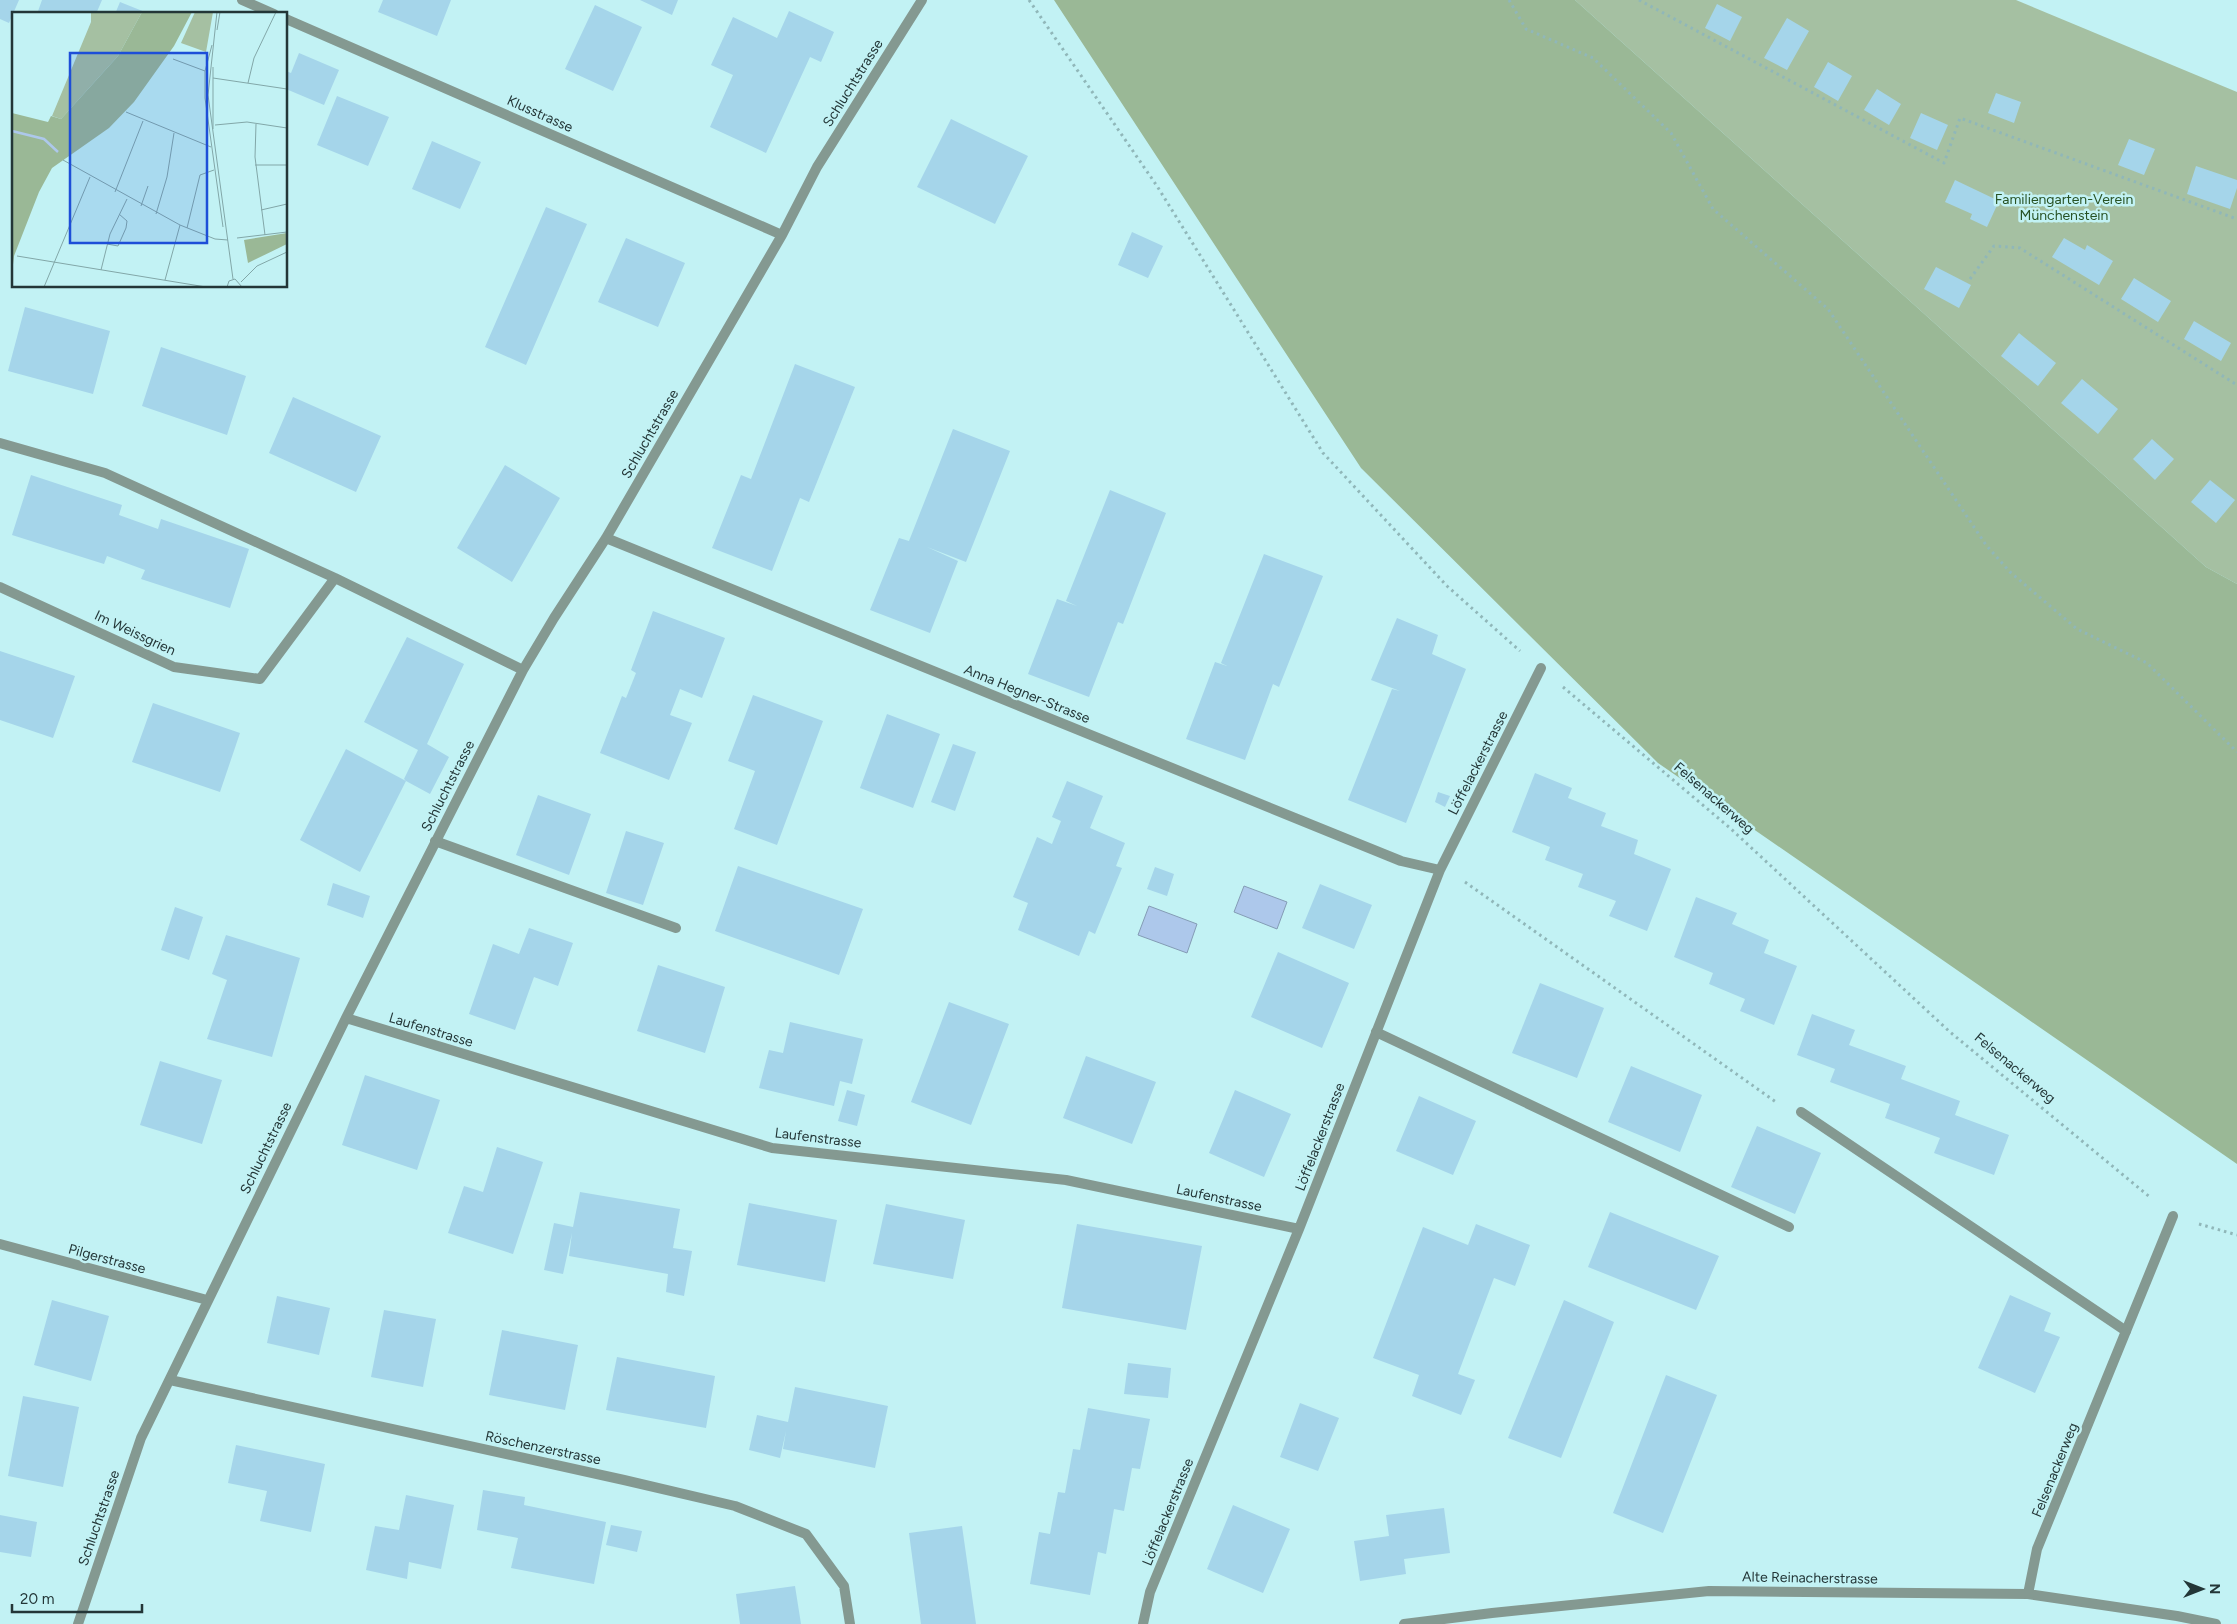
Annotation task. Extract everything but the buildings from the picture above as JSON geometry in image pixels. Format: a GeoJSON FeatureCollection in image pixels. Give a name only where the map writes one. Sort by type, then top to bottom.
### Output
{"type":"FeatureCollection","features":[{"type":"Feature","properties":{"kind":"street"},"geometry":{"type":"LineString","coordinates":[[242,0],[269,12]]}},
{"type":"Feature","properties":{"kind":"street","name":"Schluchtstrasse"},"geometry":{"type":"LineString","coordinates":[[78,1624],[141,1438],[346,1018],[524,670],[554,618],[606,538],[782,235],[817,167],[922,0]]}},
{"type":"Feature","properties":{"kind":"street","name":"Klusstrasse"},"geometry":{"type":"LineString","coordinates":[[288,20],[782,235]]}},
{"type":"Feature","properties":{"kind":"street"},"geometry":{"type":"LineString","coordinates":[[0,443],[105,473],[335,578],[524,670]]}},
{"type":"Feature","properties":{"kind":"street","name":"Anna Hegner-Strasse"},"geometry":{"type":"LineString","coordinates":[[606,538],[1401,861],[1440,870]]}},
{"type":"Feature","properties":{"kind":"street","name":"Im Weissgrien"},"geometry":{"type":"LineString","coordinates":[[0,587],[174,667],[260,679],[335,578]]}},
{"type":"Feature","properties":{"kind":"street","name":"Löffelackerstrasse"},"geometry":{"type":"LineString","coordinates":[[1143,1624],[1150,1592],[1299,1229],[1440,870],[1541,668]]}},
{"type":"Feature","properties":{"kind":"street"},"geometry":{"type":"LineString","coordinates":[[436,841],[676,928]]}},
{"type":"Feature","properties":{"kind":"street","name":"Laufenstrasse"},"geometry":{"type":"LineString","coordinates":[[346,1018],[772,1148],[1066,1180],[1299,1229]]}},
{"type":"Feature","properties":{"kind":"street"},"geometry":{"type":"LineString","coordinates":[[1376,1032],[1790,1227]]}},
{"type":"Feature","properties":{"kind":"street"},"geometry":{"type":"LineString","coordinates":[[1801,1112],[2126,1330]]}},
{"type":"Feature","properties":{"kind":"street","name":"Felsenackerweg"},"geometry":{"type":"LineString","coordinates":[[2028,1594],[2037,1550],[2172,1216]]}},
{"type":"Feature","properties":{"kind":"street","name":"Pilgerstrasse"},"geometry":{"type":"LineString","coordinates":[[0,1244],[208,1300]]}},
{"type":"Feature","properties":{"kind":"street","name":"Röschenzerstrasse"},"geometry":{"type":"LineString","coordinates":[[170,1380],[735,1506],[806,1534],[844,1586],[850,1624]]}},
{"type":"Feature","properties":{"kind":"street","name":"Alte Reinacherstrasse"},"geometry":{"type":"LineString","coordinates":[[1404,1624],[1492,1612],[1709,1591],[2028,1594],[2177,1616],[2216,1624]]}},
{"type":"Feature","properties":{"kind":"path","name":"Felsenackerweg"},"geometry":{"type":"LineString","coordinates":[[1029,0],[1157,186],[1323,453],[1447,586],[1730,828],[1950,1032],[2172,1216]]}},
{"type":"Feature","properties":{"kind":"path"},"geometry":{"type":"LineString","coordinates":[[1509,0],[1526,29],[1592,58],[1671,133],[1713,210],[1828,309],[1986,545],[2010,572],[2077,629],[2147,663],[2237,752]]}},
{"type":"Feature","properties":{"kind":"path"},"geometry":{"type":"LineString","coordinates":[[1639,0],[1944,163],[1960,118],[2237,219]]}},
{"type":"Feature","properties":{"kind":"path"},"geometry":{"type":"LineString","coordinates":[[1970,279],[1994,246],[2020,248],[2237,385]]}},
{"type":"Feature","properties":{"kind":"path"},"geometry":{"type":"LineString","coordinates":[[1440,870],[1466,882],[1785,1109],[1801,1112]]}},
{"type":"Feature","properties":{"kind":"path"},"geometry":{"type":"LineString","coordinates":[[2172,1216],[2237,1235]]}},
{"type":"Feature","properties":{"kind":"green space"},"geometry":{"type":"Polygon","coordinates":[[[1054,0],[1575,0],[2206,567],[2237,584],[2237,1164],[1658,763],[1361,468],[1054,0]]]}},
{"type":"Feature","properties":{"kind":"green space","name":"Familiengarten-Verein Münchenstein"},"geometry":{"type":"Polygon","coordinates":[[[1575,0],[2016,0],[2237,92],[2237,584],[2206,567],[1575,0]]]}},
{"type":"Feature","properties":{"kind":"water"},"geometry":{"type":"Polygon","coordinates":[[[1244,886],[1287,902],[1277,929],[1234,912],[1244,886]]]}},
{"type":"Feature","properties":{"kind":"water"},"geometry":{"type":"Polygon","coordinates":[[[1149,906],[1197,924],[1187,953],[1138,935],[1149,906]]]}}]}
